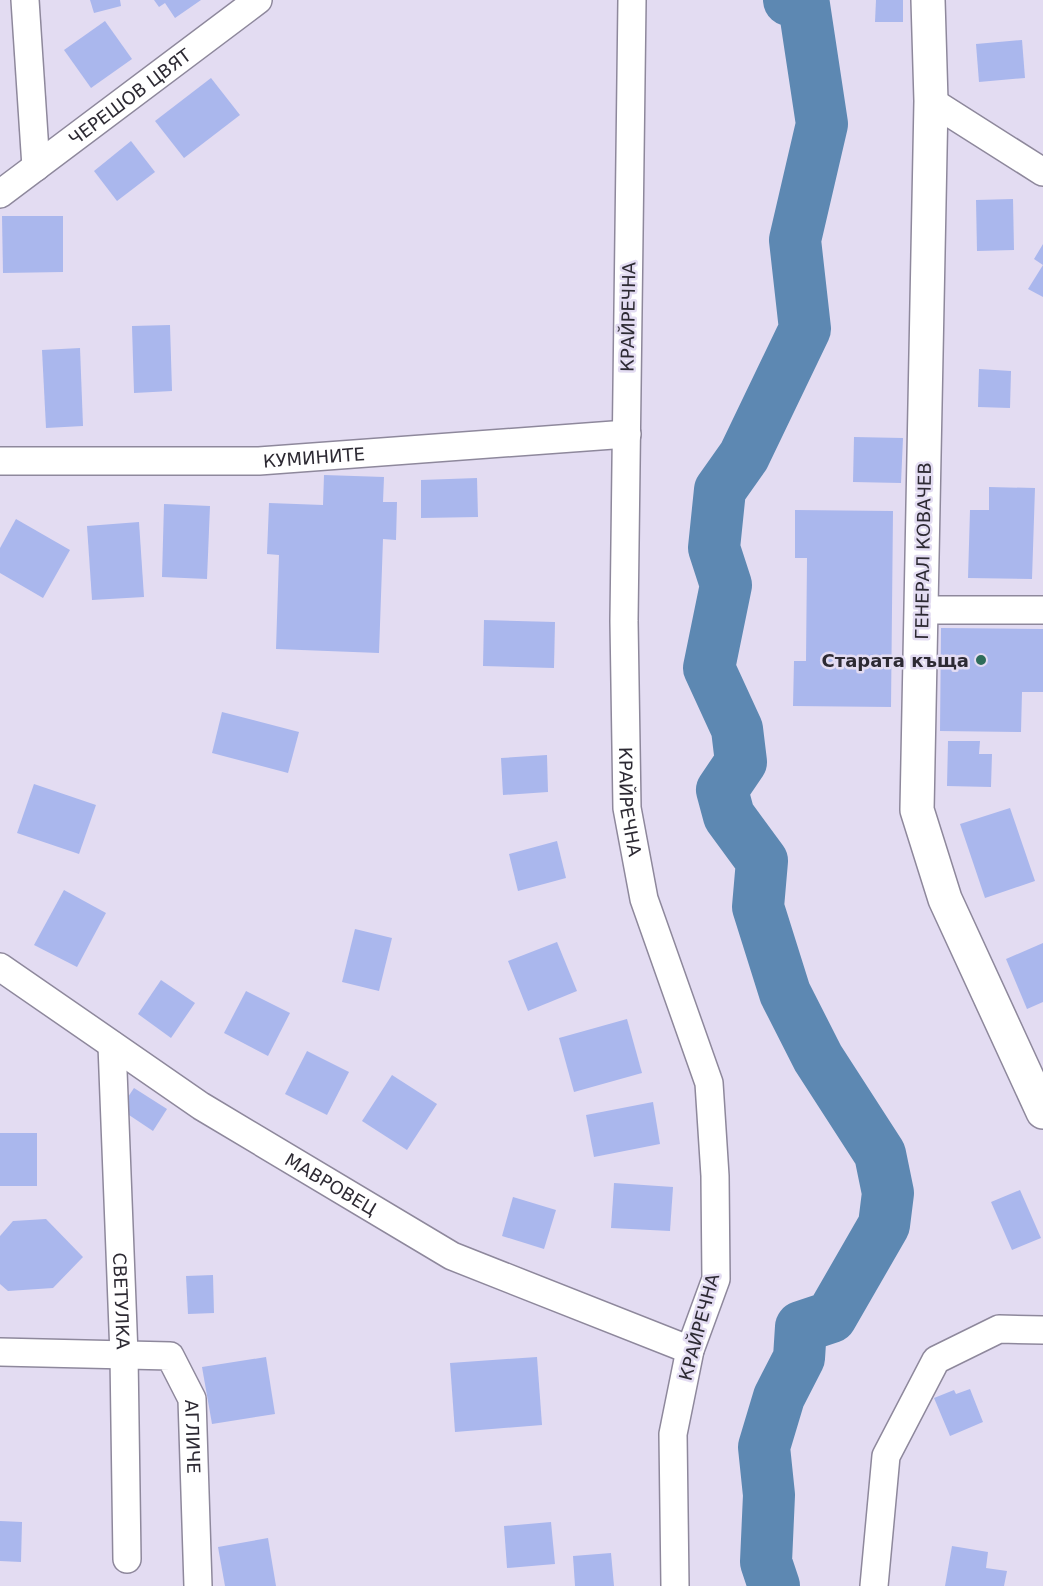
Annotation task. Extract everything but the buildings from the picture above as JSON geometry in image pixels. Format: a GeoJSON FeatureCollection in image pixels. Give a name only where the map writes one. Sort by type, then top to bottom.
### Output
{"type":"FeatureCollection","features":[{"type":"Feature","properties":{"kind":"street"},"geometry":{"type":"LineString","coordinates":[[25,0],[36,166]]}},
{"type":"Feature","properties":{"kind":"street","name":"ЧЕРЕШОВ ЦВЯТ"},"geometry":{"type":"LineString","coordinates":[[0,194],[258,0]]}},
{"type":"Feature","properties":{"kind":"street","name":"КРАЙРЕЧНА"},"geometry":{"type":"LineString","coordinates":[[632,0],[624,621],[627,808],[644,899],[709,1083],[715,1176],[716,1279],[690,1350],[673,1434],[675,1586]]}},
{"type":"Feature","properties":{"kind":"street","name":"ГЕНЕРАЛ КОВАЧЕВ"},"geometry":{"type":"LineString","coordinates":[[928,0],[931,101],[916,810],[945,899],[1043,1112]]}},
{"type":"Feature","properties":{"kind":"street"},"geometry":{"type":"LineString","coordinates":[[931,101],[1043,172]]}},
{"type":"Feature","properties":{"kind":"street","name":"КУМИНИТЕ"},"geometry":{"type":"LineString","coordinates":[[0,461],[259,461],[627,434]]}},
{"type":"Feature","properties":{"kind":"street"},"geometry":{"type":"LineString","coordinates":[[922,610],[1043,610]]}},
{"type":"Feature","properties":{"kind":"street","name":"МАВРОВЕЦ"},"geometry":{"type":"LineString","coordinates":[[0,968],[201,1106],[452,1256],[690,1350]]}},
{"type":"Feature","properties":{"kind":"street","name":"СВЕТУЛКА"},"geometry":{"type":"LineString","coordinates":[[112,1045],[124,1355],[127,1558]]}},
{"type":"Feature","properties":{"kind":"street"},"geometry":{"type":"LineString","coordinates":[[874,1586],[886,1456],[936,1360],[999,1329],[1043,1330]]}},
{"type":"Feature","properties":{"kind":"street","name":"АГЛИЧЕ"},"geometry":{"type":"LineString","coordinates":[[0,1352],[170,1356],[192,1399],[198,1586]]}},
{"type":"Feature","properties":{"kind":"waterway"},"geometry":{"type":"LineString","coordinates":[[774,1586],[766,1562],[769,1495],[764,1447],[779,1397],[799,1358],[801,1327],[831,1317],[884,1225],[888,1193],[880,1154],[818,1058],[785,993],[758,907],[762,861],[729,816],[722,790],[741,762],[737,729],[709,668],[726,585],[714,548],[720,490],[744,456],[805,329],[795,240],[822,124],[804,5],[789,0]]}},
{"type":"Feature","properties":{"kind":"place","name":"Старата къща"},"geometry":{"type":"Point","coordinates":[981,660]}}]}
